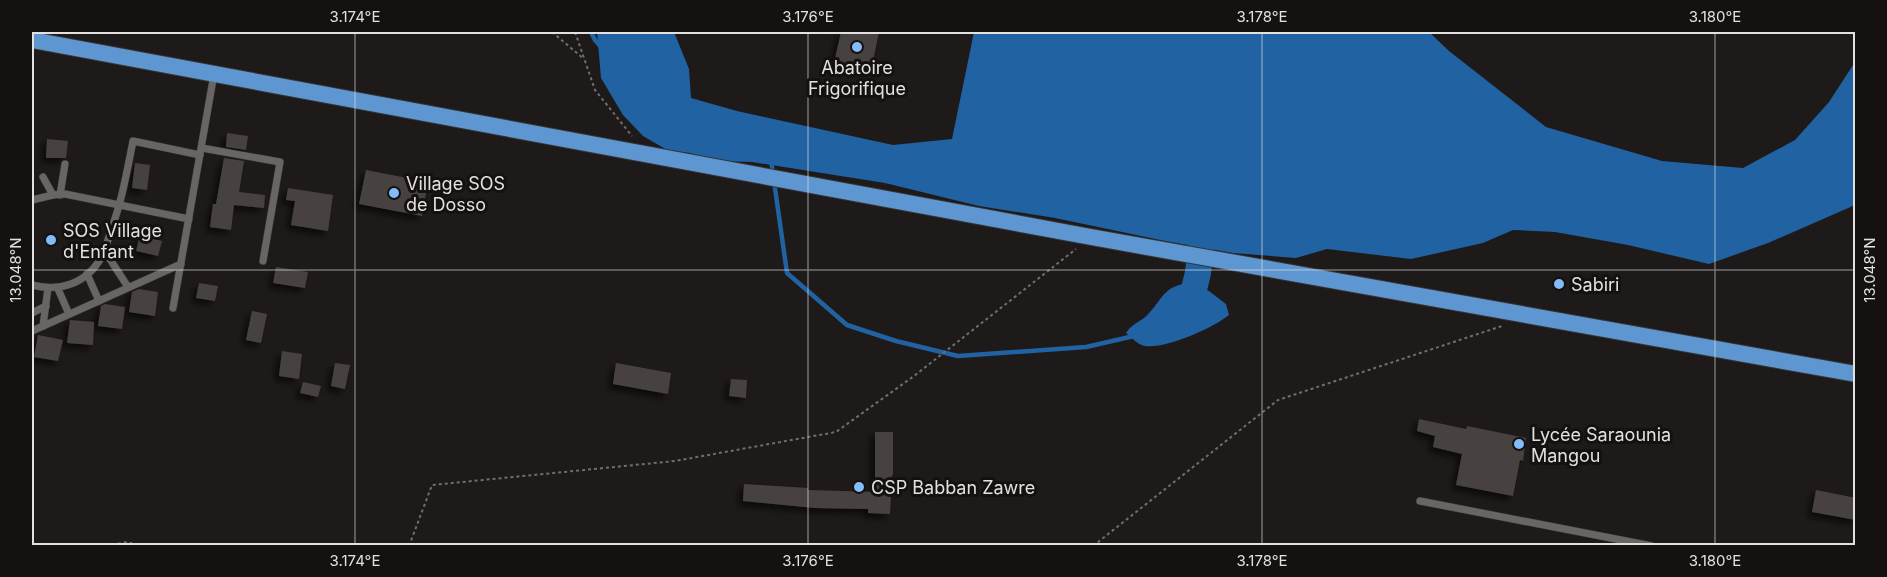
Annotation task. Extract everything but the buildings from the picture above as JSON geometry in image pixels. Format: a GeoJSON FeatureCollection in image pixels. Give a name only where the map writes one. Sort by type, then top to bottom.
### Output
{"type":"FeatureCollection","features":[{"type":"Feature","properties":{"kind":"highway"},"geometry":{"type":"LineString","coordinates":[[32,40],[1091,237],[1856,374]]}},
{"type":"Feature","properties":{"kind":"lane"},"geometry":{"type":"LineString","coordinates":[[173,308],[214,74]]}},
{"type":"Feature","properties":{"kind":"lane"},"geometry":{"type":"LineString","coordinates":[[32,285],[58,289],[79,281],[94,268],[104,250],[120,205],[133,141],[280,162],[263,261]]}},
{"type":"Feature","properties":{"kind":"lane"},"geometry":{"type":"LineString","coordinates":[[56,195],[65,164]]}},
{"type":"Feature","properties":{"kind":"lane"},"geometry":{"type":"LineString","coordinates":[[43,177],[56,195]]}},
{"type":"Feature","properties":{"kind":"lane"},"geometry":{"type":"LineString","coordinates":[[32,200],[56,195],[189,219]]}},
{"type":"Feature","properties":{"kind":"lane"},"geometry":{"type":"LineString","coordinates":[[104,250],[128,287]]}},
{"type":"Feature","properties":{"kind":"lane"},"geometry":{"type":"LineString","coordinates":[[32,331],[181,264]]}},
{"type":"Feature","properties":{"kind":"lane"},"geometry":{"type":"LineString","coordinates":[[87,274],[99,301]]}},
{"type":"Feature","properties":{"kind":"lane"},"geometry":{"type":"LineString","coordinates":[[43,326],[48,288]]}},
{"type":"Feature","properties":{"kind":"lane"},"geometry":{"type":"LineString","coordinates":[[58,289],[69,314]]}},
{"type":"Feature","properties":{"kind":"lane"},"geometry":{"type":"LineString","coordinates":[[32,313],[46,306]]}},
{"type":"Feature","properties":{"kind":"lane"},"geometry":{"type":"LineString","coordinates":[[1420,501],[1652,546]]}},
{"type":"Feature","properties":{"kind":"path"},"geometry":{"type":"LineString","coordinates":[[552,32],[585,60]]}},
{"type":"Feature","properties":{"kind":"path"},"geometry":{"type":"LineString","coordinates":[[575,32],[595,90],[647,154]]}},
{"type":"Feature","properties":{"kind":"path"},"geometry":{"type":"LineString","coordinates":[[409,546],[432,485],[675,461],[836,432],[914,376],[1091,237]]}},
{"type":"Feature","properties":{"kind":"path"},"geometry":{"type":"LineString","coordinates":[[1093,546],[1278,400],[1501,326]]}},
{"type":"Feature","properties":{"kind":"path"},"geometry":{"type":"LineString","coordinates":[[106,546],[127,543],[140,546]]}},
{"type":"Feature","properties":{"kind":"water"},"geometry":{"type":"Polygon","coordinates":[[[597,32],[674,32],[689,69],[691,98],[737,111],[893,145],[952,139],[974,32],[1429,32],[1449,51],[1546,127],[1662,161],[1743,168],[1795,140],[1829,102],[1855,62],[1855,205],[1768,243],[1709,264],[1628,245],[1555,232],[1513,230],[1483,243],[1411,259],[1327,249],[1296,258],[1233,253],[1055,218],[979,206],[885,183],[752,162],[717,161],[690,153],[667,150],[643,136],[623,115],[601,78],[597,32]]]}},
{"type":"Feature","properties":{"kind":"water"},"geometry":{"type":"Polygon","coordinates":[[[1188,283],[1209,291],[1226,304],[1229,315],[1177,341],[1154,346],[1142,345],[1126,333],[1150,312],[1162,296],[1172,288],[1188,283]]]}},
{"type":"Feature","properties":{"kind":"waterway"},"geometry":{"type":"LineString","coordinates":[[591,32],[601,47]]}},
{"type":"Feature","properties":{"kind":"waterway"},"geometry":{"type":"LineString","coordinates":[[771,160],[787,273],[847,325],[896,341],[958,356],[1086,347],[1134,336]]}},
{"type":"Feature","properties":{"kind":"waterway"},"geometry":{"type":"LineString","coordinates":[[1191,301],[1198,273],[1205,213]]}},
{"type":"Feature","properties":{"kind":"place","name":"Abatoire Frigorifique"},"geometry":{"type":"Point","coordinates":[857,47]}},
{"type":"Feature","properties":{"kind":"place","name":"Village SOS de Dosso"},"geometry":{"type":"Point","coordinates":[394,193]}},
{"type":"Feature","properties":{"kind":"place","name":"SOS Village d'Enfant"},"geometry":{"type":"Point","coordinates":[51,240]}},
{"type":"Feature","properties":{"kind":"place","name":"Sabiri"},"geometry":{"type":"Point","coordinates":[1559,284]}},
{"type":"Feature","properties":{"kind":"place","name":"Lycée Saraounia Mangou"},"geometry":{"type":"Point","coordinates":[1519,444]}},
{"type":"Feature","properties":{"kind":"place","name":"CSP Babban Zawre"},"geometry":{"type":"Point","coordinates":[859,487]}}]}
